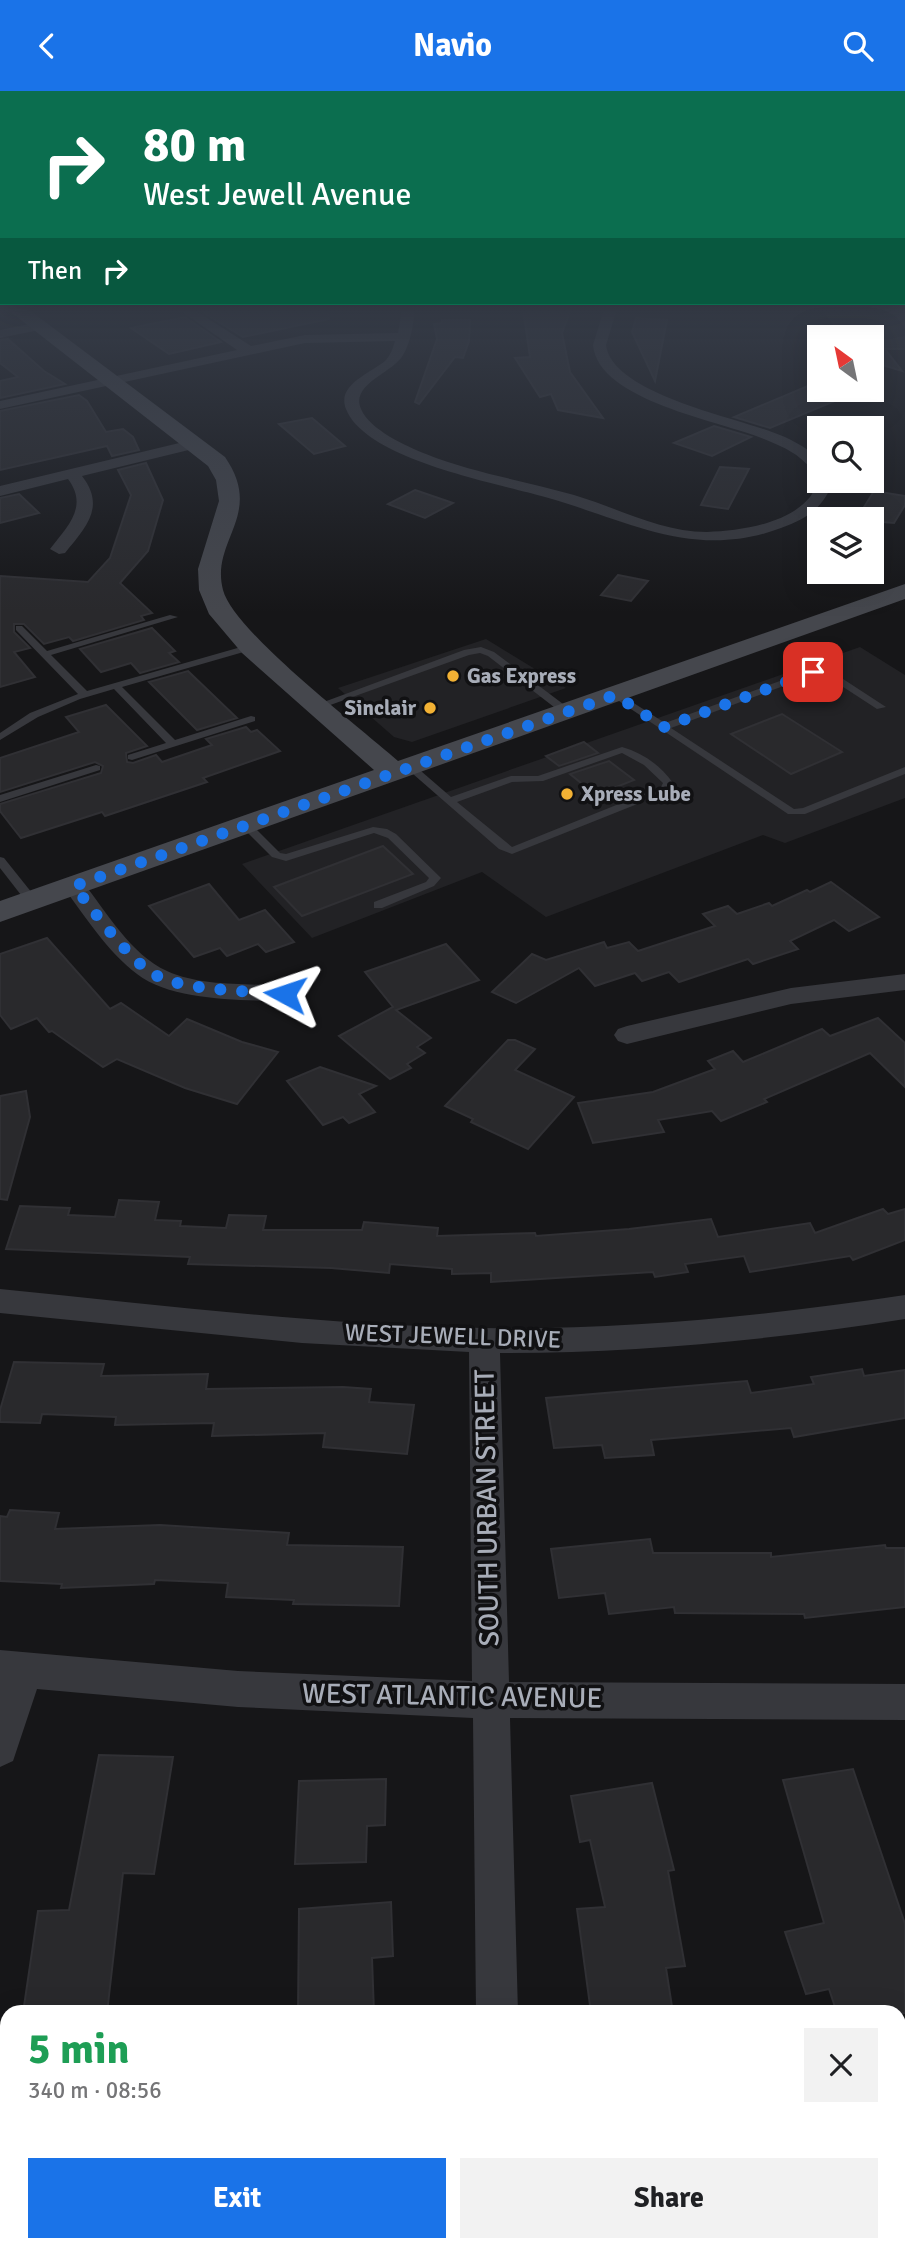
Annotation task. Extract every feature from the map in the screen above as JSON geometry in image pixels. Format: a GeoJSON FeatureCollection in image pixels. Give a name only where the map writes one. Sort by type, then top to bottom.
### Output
{"type":"FeatureCollection","features":[{"type":"Feature","properties":{"kind":"main road"},"geometry":{"type":"LineString","coordinates":[[151,410],[197,444],[223,470],[229,491],[228,513],[210,569],[211,590],[222,614],[251,647],[318,706],[403,770]]}},
{"type":"Feature","properties":{"kind":"main road"},"geometry":{"type":"LineString","coordinates":[[0,912],[905,591]]}},
{"type":"Feature","properties":{"kind":"street"},"geometry":{"type":"LineString","coordinates":[[352,410],[365,424],[405,451],[422,458],[689,536],[710,537],[746,533],[773,526],[810,507],[822,493]]}},
{"type":"Feature","properties":{"kind":"street"},"geometry":{"type":"LineString","coordinates":[[692,410],[807,451]]}},
{"type":"Feature","properties":{"kind":"street"},"geometry":{"type":"LineString","coordinates":[[0,491],[197,444]]}},
{"type":"Feature","properties":{"kind":"street"},"geometry":{"type":"LineString","coordinates":[[59,549],[78,524],[86,506],[84,489],[72,474]]}},
{"type":"Feature","properties":{"kind":"street"},"geometry":{"type":"LineString","coordinates":[[677,552],[689,536]]}},
{"type":"Feature","properties":{"kind":"street"},"geometry":{"type":"LineString","coordinates":[[74,886],[140,964],[158,977],[190,984],[285,994]]}},
{"type":"Feature","properties":{"kind":"street"},"geometry":{"type":"LineString","coordinates":[[627,1035],[791,996],[905,982]]}},
{"type":"Feature","properties":{"kind":"street","name":"WEST JEWELL DRIVE"},"geometry":{"type":"LineString","coordinates":[[0,1301],[296,1331],[484,1340],[589,1339],[727,1329],[845,1317],[905,1307]]}},
{"type":"Feature","properties":{"kind":"street","name":"SOUTH URBAN STREET"},"geometry":{"type":"LineString","coordinates":[[484,1340],[497,2005]]}},
{"type":"Feature","properties":{"kind":"street"},"geometry":{"type":"LineString","coordinates":[[0,1748],[12,1669]]}},
{"type":"Feature","properties":{"kind":"street","name":"WEST ATLANTIC AVENUE"},"geometry":{"type":"LineString","coordinates":[[12,1669],[318,1694],[490,1699],[905,1702]]}},
{"type":"Feature","properties":{"kind":"lane"},"geometry":{"type":"LineString","coordinates":[[45,654],[173,617]]}},
{"type":"Feature","properties":{"kind":"lane"},"geometry":{"type":"LineString","coordinates":[[19,628],[85,695]]}},
{"type":"Feature","properties":{"kind":"lane"},"geometry":{"type":"LineString","coordinates":[[0,737],[34,715],[85,695],[251,647]]}},
{"type":"Feature","properties":{"kind":"lane"},"geometry":{"type":"LineString","coordinates":[[318,706],[467,652],[481,650],[491,654],[567,712]]}},
{"type":"Feature","properties":{"kind":"lane"},"geometry":{"type":"LineString","coordinates":[[664,727],[813,672],[837,679],[881,707]]}},
{"type":"Feature","properties":{"kind":"lane"},"geometry":{"type":"LineString","coordinates":[[116,686],[173,744]]}},
{"type":"Feature","properties":{"kind":"lane"},"geometry":{"type":"LineString","coordinates":[[615,695],[792,812],[805,811],[905,770]]}},
{"type":"Feature","properties":{"kind":"lane"},"geometry":{"type":"LineString","coordinates":[[132,757],[251,719]]}},
{"type":"Feature","properties":{"kind":"lane"},"geometry":{"type":"LineString","coordinates":[[403,770],[449,801],[503,848],[512,851],[666,789],[668,783],[663,775],[631,752],[622,750],[539,779],[511,779],[449,801]]}},
{"type":"Feature","properties":{"kind":"lane"},"geometry":{"type":"LineString","coordinates":[[0,799],[96,768]]}},
{"type":"Feature","properties":{"kind":"lane"},"geometry":{"type":"LineString","coordinates":[[246,825],[276,855],[286,858],[373,830],[392,836],[435,878],[430,884],[378,905]]}},
{"type":"Feature","properties":{"kind":"lane"},"geometry":{"type":"LineString","coordinates":[[0,860],[32,901]]}},
{"type":"Feature","properties":{"kind":"shaded area"},"geometry":{"type":"Polygon","coordinates":[[[486,639],[566,688],[412,742],[394,737],[338,688],[486,639]]]}},
{"type":"Feature","properties":{"kind":"shaded area"},"geometry":{"type":"Polygon","coordinates":[[[860,647],[905,675],[905,798],[785,843],[763,835],[546,917],[482,872],[312,938],[242,864],[860,647]]]}},
{"type":"Feature","properties":{"kind":"building"},"geometry":{"type":"Polygon","coordinates":[[[92,410],[106,432],[123,429],[133,437],[139,450],[112,456],[107,446],[0,470],[0,411],[92,410]]]}},
{"type":"Feature","properties":{"kind":"building"},"geometry":{"type":"Polygon","coordinates":[[[558,410],[597,410],[603,418],[558,410]]]}},
{"type":"Feature","properties":{"kind":"building"},"geometry":{"type":"Polygon","coordinates":[[[751,410],[814,410],[770,428],[734,417],[751,410]]]}},
{"type":"Feature","properties":{"kind":"building"},"geometry":{"type":"Polygon","coordinates":[[[312,418],[345,446],[314,454],[279,424],[312,418]]]}},
{"type":"Feature","properties":{"kind":"building"},"geometry":{"type":"Polygon","coordinates":[[[714,426],[751,437],[712,456],[674,443],[714,426]]]}},
{"type":"Feature","properties":{"kind":"building"},"geometry":{"type":"Polygon","coordinates":[[[146,463],[163,500],[148,551],[120,583],[152,613],[141,616],[144,620],[73,641],[69,637],[44,644],[24,624],[14,624],[14,632],[30,648],[14,652],[35,677],[0,687],[0,576],[88,582],[110,558],[131,495],[118,470],[146,463]]]}},
{"type":"Feature","properties":{"kind":"building"},"geometry":{"type":"Polygon","coordinates":[[[720,467],[749,469],[728,509],[701,505],[720,467]]]}},
{"type":"Feature","properties":{"kind":"building"},"geometry":{"type":"Polygon","coordinates":[[[415,490],[453,503],[425,518],[388,504],[415,490]]]}},
{"type":"Feature","properties":{"kind":"building"},"geometry":{"type":"Polygon","coordinates":[[[873,493],[905,496],[905,505],[894,523],[884,522],[884,507],[864,507],[873,493]]]}},
{"type":"Feature","properties":{"kind":"building"},"geometry":{"type":"Polygon","coordinates":[[[19,494],[39,513],[0,523],[0,498],[19,494]]]}},
{"type":"Feature","properties":{"kind":"building"},"geometry":{"type":"Polygon","coordinates":[[[618,575],[648,581],[631,601],[601,595],[618,575]]]}},
{"type":"Feature","properties":{"kind":"building"},"geometry":{"type":"Polygon","coordinates":[[[152,628],[175,651],[169,653],[179,662],[140,673],[131,663],[101,672],[80,649],[152,628]]]}},
{"type":"Feature","properties":{"kind":"building"},"geometry":{"type":"Polygon","coordinates":[[[188,671],[237,718],[197,730],[149,682],[188,671]]]}},
{"type":"Feature","properties":{"kind":"building"},"geometry":{"type":"Polygon","coordinates":[[[106,705],[147,746],[126,753],[127,762],[133,763],[156,755],[162,762],[212,745],[206,739],[246,727],[251,732],[257,730],[280,751],[203,778],[207,782],[105,816],[102,812],[21,838],[0,811],[0,804],[101,773],[103,766],[95,762],[0,792],[0,758],[79,732],[66,717],[106,705]]]}},
{"type":"Feature","properties":{"kind":"building"},"geometry":{"type":"Polygon","coordinates":[[[782,714],[842,752],[791,774],[731,734],[782,714]]]}},
{"type":"Feature","properties":{"kind":"building"},"geometry":{"type":"Polygon","coordinates":[[[584,742],[598,753],[559,766],[546,756],[584,742]]]}},
{"type":"Feature","properties":{"kind":"building"},"geometry":{"type":"Polygon","coordinates":[[[609,761],[634,780],[596,795],[570,774],[609,761]]]}},
{"type":"Feature","properties":{"kind":"building"},"geometry":{"type":"Polygon","coordinates":[[[383,846],[413,874],[302,916],[274,887],[383,846]]]}},
{"type":"Feature","properties":{"kind":"building"},"geometry":{"type":"Polygon","coordinates":[[[831,882],[879,917],[849,931],[834,920],[790,941],[798,949],[753,964],[748,959],[679,982],[669,972],[642,981],[635,973],[595,986],[579,968],[516,1003],[492,992],[532,954],[546,960],[604,942],[607,948],[629,942],[638,951],[715,926],[703,914],[728,906],[737,914],[769,903],[772,906],[831,882]]]}},
{"type":"Feature","properties":{"kind":"building"},"geometry":{"type":"Polygon","coordinates":[[[209,884],[239,920],[265,910],[294,942],[266,952],[258,944],[227,956],[220,948],[194,957],[149,906],[209,884]]]}},
{"type":"Feature","properties":{"kind":"building"},"geometry":{"type":"Polygon","coordinates":[[[47,938],[110,1009],[121,1003],[169,1036],[187,1019],[242,1042],[278,1052],[237,1104],[185,1088],[117,1059],[103,1067],[52,1031],[49,1032],[37,1018],[11,1029],[0,1015],[0,954],[47,938]]]}},
{"type":"Feature","properties":{"kind":"building"},"geometry":{"type":"Polygon","coordinates":[[[446,944],[479,980],[396,1010],[431,1038],[417,1047],[425,1053],[407,1064],[411,1068],[390,1079],[339,1036],[393,1007],[365,972],[446,944]]]}},
{"type":"Feature","properties":{"kind":"building"},"geometry":{"type":"Polygon","coordinates":[[[878,1018],[905,1043],[905,1087],[870,1053],[764,1099],[767,1102],[721,1121],[712,1111],[658,1120],[664,1132],[593,1143],[578,1103],[653,1092],[715,1069],[708,1061],[733,1051],[743,1062],[822,1029],[830,1036],[878,1018]]]}},
{"type":"Feature","properties":{"kind":"building"},"geometry":{"type":"Polygon","coordinates":[[[508,1040],[515,1040],[535,1049],[515,1070],[574,1097],[528,1149],[471,1122],[473,1119],[445,1106],[508,1040]]]}},
{"type":"Feature","properties":{"kind":"building"},"geometry":{"type":"Polygon","coordinates":[[[320,1067],[376,1086],[359,1094],[375,1112],[349,1123],[343,1117],[323,1125],[287,1081],[320,1067]]]}},
{"type":"Feature","properties":{"kind":"building"},"geometry":{"type":"Polygon","coordinates":[[[26,1091],[30,1117],[7,1200],[0,1199],[0,1096],[26,1091]]]}},
{"type":"Feature","properties":{"kind":"building"},"geometry":{"type":"Polygon","coordinates":[[[119,1200],[159,1202],[155,1220],[181,1221],[180,1226],[226,1228],[229,1215],[266,1216],[263,1230],[362,1230],[364,1222],[438,1228],[437,1236],[535,1233],[536,1236],[711,1219],[718,1237],[810,1223],[815,1233],[883,1209],[888,1214],[905,1209],[905,1240],[853,1260],[850,1256],[750,1272],[744,1256],[685,1264],[688,1272],[655,1277],[653,1272],[491,1282],[491,1273],[452,1274],[452,1269],[390,1264],[389,1273],[331,1268],[188,1264],[190,1257],[6,1249],[20,1206],[70,1208],[68,1215],[115,1217],[119,1200]]]}},
{"type":"Feature","properties":{"kind":"building"},"geometry":{"type":"Polygon","coordinates":[[[14,1362],[104,1364],[101,1376],[208,1374],[206,1389],[371,1389],[369,1402],[414,1405],[407,1454],[323,1447],[325,1433],[212,1436],[214,1423],[115,1425],[116,1417],[42,1414],[40,1423],[0,1422],[0,1410],[14,1362]]]}},
{"type":"Feature","properties":{"kind":"building"},"geometry":{"type":"Polygon","coordinates":[[[862,1369],[864,1376],[905,1370],[905,1418],[794,1437],[791,1428],[651,1440],[654,1455],[605,1458],[602,1445],[554,1448],[546,1398],[747,1381],[751,1393],[814,1384],[811,1377],[862,1369]]]}},
{"type":"Feature","properties":{"kind":"building"},"geometry":{"type":"Polygon","coordinates":[[[10,1510],[59,1513],[55,1529],[160,1525],[289,1533],[287,1545],[403,1547],[399,1606],[293,1604],[294,1600],[226,1597],[228,1583],[155,1580],[154,1584],[61,1588],[62,1584],[0,1581],[0,1516],[7,1517],[10,1510]]]}},
{"type":"Feature","properties":{"kind":"building"},"geometry":{"type":"Polygon","coordinates":[[[650,1539],[653,1553],[771,1553],[771,1557],[885,1545],[886,1548],[905,1548],[905,1607],[805,1618],[804,1614],[675,1613],[674,1607],[609,1614],[605,1593],[559,1598],[551,1549],[650,1539]]]}},
{"type":"Feature","properties":{"kind":"building"},"geometry":{"type":"Polygon","coordinates":[[[99,1755],[173,1757],[154,1874],[123,1873],[108,2005],[24,2005],[38,1911],[69,1910],[99,1755]]]}},
{"type":"Feature","properties":{"kind":"building"},"geometry":{"type":"Polygon","coordinates":[[[853,1769],[905,1924],[905,2005],[834,2005],[829,1989],[806,1994],[785,1932],[824,1923],[783,1780],[853,1769]]]}},
{"type":"Feature","properties":{"kind":"building"},"geometry":{"type":"Polygon","coordinates":[[[386,1779],[385,1825],[367,1826],[366,1862],[295,1864],[299,1781],[386,1779]]]}},
{"type":"Feature","properties":{"kind":"building"},"geometry":{"type":"Polygon","coordinates":[[[652,1783],[674,1870],[668,1871],[685,1966],[666,1968],[672,2005],[590,2005],[577,1909],[605,1907],[590,1840],[580,1842],[571,1796],[652,1783]]]}},
{"type":"Feature","properties":{"kind":"building"},"geometry":{"type":"Polygon","coordinates":[[[391,1902],[393,1956],[372,1958],[374,2005],[298,2005],[299,1909],[391,1902]]]}},
{"type":"Feature","properties":{"kind":"place","name":"Gas Express"},"geometry":{"type":"Point","coordinates":[453,676]}},
{"type":"Feature","properties":{"kind":"place","name":"Sinclair"},"geometry":{"type":"Point","coordinates":[430,708]}},
{"type":"Feature","properties":{"kind":"place","name":"Xpress Lube"},"geometry":{"type":"Point","coordinates":[567,794]}},
{"type":"Feature","properties":{"kind":"route"},"geometry":{"type":"LineString","coordinates":[[285,994],[190,984],[158,977],[140,964],[74,886],[615,695],[664,727],[813,672]]}}]}
